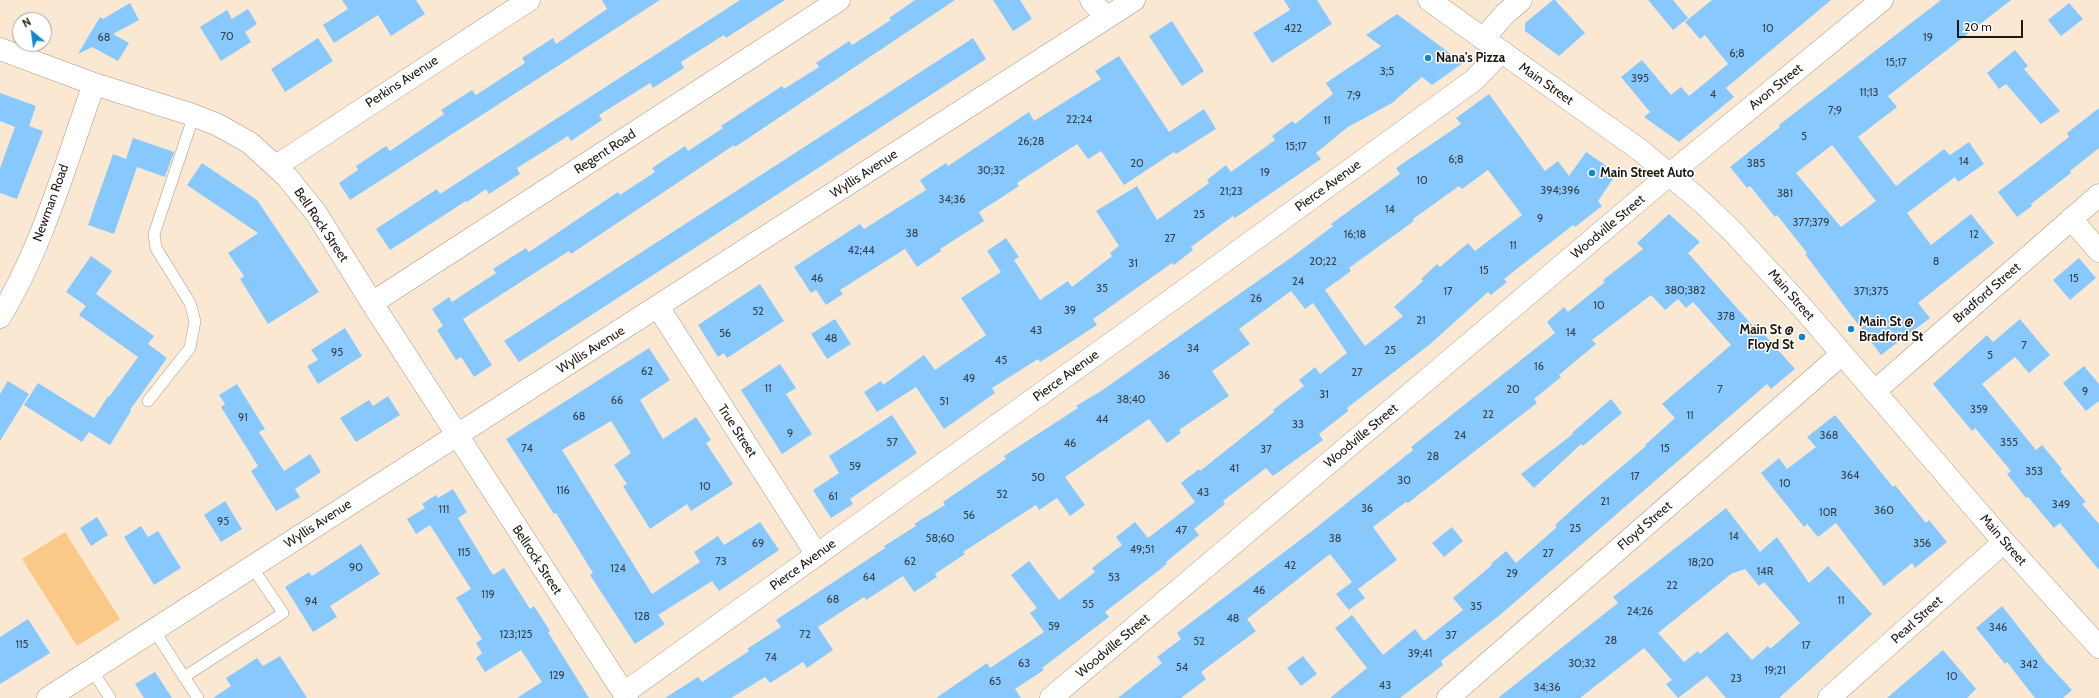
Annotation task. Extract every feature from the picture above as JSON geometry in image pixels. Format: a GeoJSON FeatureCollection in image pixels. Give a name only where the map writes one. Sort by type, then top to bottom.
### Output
{"type":"FeatureCollection","features":[{"type":"Feature","properties":{"kind":"street","name":"Perkins Avenue"},"geometry":{"type":"LineString","coordinates":[[276,166],[529,0]]}},
{"type":"Feature","properties":{"kind":"street","name":"Regent Road"},"geometry":{"type":"LineString","coordinates":[[372,303],[839,0]]}},
{"type":"Feature","properties":{"kind":"street"},"geometry":{"type":"LineString","coordinates":[[1091,0],[1106,18]]}},
{"type":"Feature","properties":{"kind":"street","name":"Wyllis Avenue"},"geometry":{"type":"LineString","coordinates":[[48,698],[252,567],[452,428],[658,307],[1134,0]]}},
{"type":"Feature","properties":{"kind":"street","name":"Main Street"},"geometry":{"type":"LineString","coordinates":[[1429,0],[1640,150],[1670,174],[1739,238],[1875,391],[2004,542],[2099,647]]}},
{"type":"Feature","properties":{"kind":"street"},"geometry":{"type":"LineString","coordinates":[[1483,39],[1502,16],[1521,0]]}},
{"type":"Feature","properties":{"kind":"street","name":"Avon Street"},"geometry":{"type":"LineString","coordinates":[[1670,174],[1882,0]]}},
{"type":"Feature","properties":{"kind":"street","name":"Bell Rock Street"},"geometry":{"type":"LineString","coordinates":[[1,51],[94,84],[194,116],[218,125],[250,143],[276,166],[303,195],[316,213],[452,428]]}},
{"type":"Feature","properties":{"kind":"street","name":"Pierce Avenue"},"geometry":{"type":"LineString","coordinates":[[626,696],[817,555],[1474,80],[1501,52]]}},
{"type":"Feature","properties":{"kind":"street","name":"Newman Road"},"geometry":{"type":"LineString","coordinates":[[0,317],[17,289],[37,244],[94,84]]}},
{"type":"Feature","properties":{"kind":"street","name":"Woodville Street"},"geometry":{"type":"LineString","coordinates":[[1052,698],[1670,174]]}},
{"type":"Feature","properties":{"kind":"street","name":"Bradford Street"},"geometry":{"type":"LineString","coordinates":[[1875,391],[2099,195]]}},
{"type":"Feature","properties":{"kind":"street"},"geometry":{"type":"LineString","coordinates":[[2072,219],[2099,251]]}},
{"type":"Feature","properties":{"kind":"street","name":"True Street"},"geometry":{"type":"LineString","coordinates":[[658,307],[817,555]]}},
{"type":"Feature","properties":{"kind":"street","name":"Floyd Street"},"geometry":{"type":"LineString","coordinates":[[1448,698],[1842,354]]}},
{"type":"Feature","properties":{"kind":"street","name":"Bellrock Street"},"geometry":{"type":"LineString","coordinates":[[452,428],[626,696]]}},
{"type":"Feature","properties":{"kind":"street","name":"Pearl Street"},"geometry":{"type":"LineString","coordinates":[[1829,698],[2004,542]]}},
{"type":"Feature","properties":{"kind":"lane"},"geometry":{"type":"LineString","coordinates":[[148,401],[190,348],[195,322],[190,303],[156,248],[154,234],[194,116]]}},
{"type":"Feature","properties":{"kind":"lane"},"geometry":{"type":"LineString","coordinates":[[184,677],[283,613],[252,567]]}},
{"type":"Feature","properties":{"kind":"lane"},"geometry":{"type":"LineString","coordinates":[[154,630],[198,698]]}},
{"type":"Feature","properties":{"kind":"lane"},"geometry":{"type":"LineString","coordinates":[[92,670],[110,698]]}},
{"type":"Feature","properties":{"kind":"shaded area"},"geometry":{"type":"Polygon","coordinates":[[[65,532],[120,619],[77,646],[22,559],[65,532]]]}},
{"type":"Feature","properties":{"kind":"building"},"geometry":{"type":"Polygon","coordinates":[[[342,0],[416,0],[425,14],[391,36],[378,15],[334,43],[323,25],[348,9],[342,0]]]}},
{"type":"Feature","properties":{"kind":"building"},"geometry":{"type":"Polygon","coordinates":[[[602,0],[660,0],[350,200],[339,183],[358,170],[356,166],[386,146],[390,151],[444,114],[441,110],[472,90],[476,95],[525,63],[522,58],[553,38],[556,44],[607,9],[602,0]]]}},
{"type":"Feature","properties":{"kind":"building"},"geometry":{"type":"Polygon","coordinates":[[[740,0],[785,0],[726,38],[724,35],[681,62],[684,68],[653,88],[650,83],[599,115],[602,120],[571,141],[568,136],[517,168],[520,174],[489,194],[486,189],[390,250],[376,229],[437,189],[440,194],[740,0]]]}},
{"type":"Feature","properties":{"kind":"building"},"geometry":{"type":"Polygon","coordinates":[[[915,0],[955,0],[735,147],[734,145],[571,254],[569,251],[463,319],[492,365],[474,377],[461,357],[456,360],[437,330],[443,326],[432,309],[449,297],[452,302],[496,273],[493,269],[526,248],[529,252],[618,192],[620,195],[655,172],[652,168],[685,146],[688,151],[723,128],[721,126],[782,86],[784,89],[819,67],[816,63],[849,41],[852,45],[891,20],[889,18],[915,0]]]}},
{"type":"Feature","properties":{"kind":"building"},"geometry":{"type":"Polygon","coordinates":[[[993,0],[1020,0],[1032,19],[1013,31],[993,0]]]}},
{"type":"Feature","properties":{"kind":"building"},"geometry":{"type":"Polygon","coordinates":[[[1284,0],[1317,0],[1332,24],[1272,63],[1253,33],[1290,10],[1284,0]]]}},
{"type":"Feature","properties":{"kind":"building"},"geometry":{"type":"Polygon","coordinates":[[[1553,0],[1555,0],[1585,33],[1559,56],[1525,31],[1525,23],[1553,0]]]}},
{"type":"Feature","properties":{"kind":"building"},"geometry":{"type":"Polygon","coordinates":[[[1648,0],[1673,0],[1688,18],[1673,30],[1648,0]]]}},
{"type":"Feature","properties":{"kind":"building"},"geometry":{"type":"Polygon","coordinates":[[[1712,0],[1831,0],[1726,88],[1734,97],[1679,142],[1644,117],[1650,112],[1621,77],[1642,60],[1671,95],[1681,87],[1689,96],[1728,64],[1705,35],[1700,39],[1685,22],[1712,0]]]}},
{"type":"Feature","properties":{"kind":"building"},"geometry":{"type":"Polygon","coordinates":[[[1941,0],[2011,0],[1888,96],[1897,107],[1858,137],[1896,186],[1944,149],[1950,155],[1969,142],[1984,164],[1958,182],[1955,177],[1907,213],[1931,245],[1971,214],[1994,243],[1918,303],[1930,318],[1881,355],[1805,254],[1807,253],[1777,215],[1775,217],[1750,186],[1747,188],[1730,167],[1780,127],[1779,125],[1941,0]],[[1832,145],[1796,173],[1841,227],[1876,201],[1832,145]]]}},
{"type":"Feature","properties":{"kind":"building"},"geometry":{"type":"Polygon","coordinates":[[[130,3],[139,20],[113,34],[129,43],[118,61],[92,47],[78,54],[100,17],[103,19],[130,3]]]}},
{"type":"Feature","properties":{"kind":"building"},"geometry":{"type":"Polygon","coordinates":[[[2069,3],[2083,19],[2061,36],[2048,20],[2069,3]]]}},
{"type":"Feature","properties":{"kind":"building"},"geometry":{"type":"Polygon","coordinates":[[[248,9],[257,24],[245,32],[251,42],[221,61],[200,27],[227,10],[232,19],[248,9]]]}},
{"type":"Feature","properties":{"kind":"building"},"geometry":{"type":"Polygon","coordinates":[[[1397,14],[1463,63],[1432,85],[1422,77],[1392,103],[1348,127],[1316,153],[1321,159],[1235,218],[1233,216],[1191,247],[1193,250],[1174,265],[1172,263],[1093,319],[1097,325],[1040,362],[1038,359],[992,388],[995,393],[944,429],[916,387],[877,412],[864,392],[881,381],[883,385],[924,355],[935,370],[986,335],[961,298],[1001,272],[987,251],[1006,238],[1019,257],[1014,260],[1040,300],[1068,281],[1072,287],[1112,256],[1110,253],[1119,246],[1096,211],[1137,186],[1157,220],[1209,183],[1207,180],[1226,165],[1231,172],[1275,140],[1272,136],[1292,121],[1295,124],[1333,94],[1326,83],[1381,46],[1366,35],[1397,14]]]}},
{"type":"Feature","properties":{"kind":"building"},"geometry":{"type":"Polygon","coordinates":[[[1172,21],[1204,71],[1182,86],[1149,36],[1172,21]]]}},
{"type":"Feature","properties":{"kind":"building"},"geometry":{"type":"Polygon","coordinates":[[[318,38],[333,61],[285,92],[271,69],[318,38]]]}},
{"type":"Feature","properties":{"kind":"building"},"geometry":{"type":"Polygon","coordinates":[[[973,38],[986,59],[519,362],[504,341],[973,38]]]}},
{"type":"Feature","properties":{"kind":"building"},"geometry":{"type":"Polygon","coordinates":[[[2015,50],[2028,66],[2024,69],[2060,111],[2041,124],[2006,84],[1999,89],[1987,73],[2015,50]]]}},
{"type":"Feature","properties":{"kind":"building"},"geometry":{"type":"Polygon","coordinates":[[[1119,56],[1169,132],[1204,109],[1216,129],[1176,154],[1174,152],[1124,185],[1101,151],[1088,159],[1077,144],[1017,183],[1019,186],[979,212],[984,221],[940,249],[941,251],[917,267],[905,249],[840,290],[843,294],[826,305],[816,290],[811,293],[794,267],[860,224],[864,229],[926,190],[920,180],[946,163],[948,166],[1029,112],[1034,121],[1101,79],[1095,71],[1119,56]]]}},
{"type":"Feature","properties":{"kind":"building"},"geometry":{"type":"Polygon","coordinates":[[[0,93],[36,106],[29,126],[43,131],[17,199],[0,193],[0,168],[15,127],[0,121],[0,93]]]}},
{"type":"Feature","properties":{"kind":"building"},"geometry":{"type":"Polygon","coordinates":[[[1489,94],[1545,171],[1558,161],[1569,176],[1586,152],[1617,173],[1598,201],[1602,206],[1575,227],[1573,225],[1504,279],[1507,282],[1491,295],[1488,292],[1429,345],[1347,408],[1348,411],[1319,434],[1323,440],[1273,476],[1266,468],[1223,501],[1225,504],[1194,529],[1199,535],[1166,562],[1167,564],[1105,612],[1109,617],[1042,668],[1044,670],[1015,689],[1021,698],[936,698],[987,663],[990,668],[1044,632],[1030,613],[1037,608],[1011,575],[1029,561],[1059,600],[1095,572],[1092,568],[1122,545],[1116,537],[1135,522],[1148,538],[1195,502],[1181,483],[1199,469],[1200,471],[1274,412],[1273,410],[1304,386],[1299,380],[1315,367],[1320,374],[1347,353],[1313,303],[1305,309],[1291,291],[1239,329],[1250,344],[1212,371],[1229,396],[1179,430],[1181,433],[1167,443],[1149,419],[1065,477],[1085,505],[1070,516],[1057,498],[1039,510],[1036,505],[963,552],[965,554],[935,574],[937,577],[914,592],[903,576],[866,600],[864,597],[818,627],[833,650],[807,668],[803,662],[770,683],[765,677],[731,698],[665,698],[698,677],[702,682],[749,651],[747,649],[781,627],[776,620],[885,548],[884,546],[916,526],[914,524],[945,505],[943,502],[1006,459],[1004,456],[1078,408],[1076,406],[1101,391],[1292,257],[1333,226],[1331,224],[1400,174],[1396,168],[1461,124],[1456,118],[1489,94]],[[1488,170],[1462,189],[1459,186],[1413,219],[1414,221],[1349,268],[1351,271],[1325,290],[1365,346],[1403,316],[1394,307],[1423,281],[1421,279],[1437,264],[1440,267],[1468,243],[1475,251],[1522,215],[1488,170]]]}},
{"type":"Feature","properties":{"kind":"building"},"geometry":{"type":"Polygon","coordinates":[[[2099,108],[2099,148],[2070,171],[2071,173],[2031,204],[2032,206],[2017,217],[1998,192],[2069,137],[2067,133],[2099,108]]]}},
{"type":"Feature","properties":{"kind":"building"},"geometry":{"type":"Polygon","coordinates":[[[133,138],[174,152],[165,177],[137,167],[114,234],[88,225],[113,154],[126,159],[133,138]]]}},
{"type":"Feature","properties":{"kind":"building"},"geometry":{"type":"Polygon","coordinates":[[[202,163],[257,200],[319,292],[268,324],[240,279],[244,276],[228,253],[258,233],[187,185],[202,163]]]}},
{"type":"Feature","properties":{"kind":"building"},"geometry":{"type":"Polygon","coordinates":[[[1669,214],[1700,242],[1688,253],[1753,326],[1755,324],[1795,369],[1771,389],[1767,384],[1500,615],[1441,661],[1443,665],[1400,698],[1330,698],[1367,668],[1335,628],[1352,615],[1383,655],[1415,629],[1424,641],[1463,610],[1453,598],[1492,565],[1491,564],[1506,551],[1516,563],[1557,527],[1555,525],[1646,446],[1645,445],[1675,418],[1662,404],[1731,345],[1693,302],[1686,308],[1678,299],[1665,310],[1651,295],[1592,340],[1596,344],[1559,375],[1561,377],[1534,399],[1537,403],[1408,503],[1406,502],[1373,527],[1397,560],[1358,589],[1365,598],[1349,610],[1336,594],[1352,582],[1330,554],[1247,619],[1256,631],[1201,672],[1206,679],[1181,698],[1118,698],[1162,663],[1157,657],[1181,639],[1177,633],[1312,531],[1413,450],[1411,447],[1555,333],[1547,322],[1564,307],[1568,312],[1605,282],[1603,280],[1643,249],[1637,243],[1669,214]]]}},
{"type":"Feature","properties":{"kind":"building"},"geometry":{"type":"Polygon","coordinates":[[[91,256],[112,271],[96,294],[154,336],[148,344],[167,358],[130,410],[131,411],[110,445],[89,432],[82,442],[24,405],[38,383],[94,418],[108,396],[109,397],[138,357],[79,315],[86,306],[66,292],[91,256]]]}},
{"type":"Feature","properties":{"kind":"building"},"geometry":{"type":"Polygon","coordinates":[[[2079,258],[2096,278],[2070,300],[2053,280],[2079,258]]]}},
{"type":"Feature","properties":{"kind":"building"},"geometry":{"type":"Polygon","coordinates":[[[760,284],[784,321],[727,358],[724,353],[718,357],[698,325],[760,284]]]}},
{"type":"Feature","properties":{"kind":"building"},"geometry":{"type":"Polygon","coordinates":[[[835,319],[851,344],[827,359],[811,334],[835,319]]]}},
{"type":"Feature","properties":{"kind":"building"},"geometry":{"type":"Polygon","coordinates":[[[2020,319],[2050,355],[2029,373],[2015,357],[1982,384],[2036,450],[2042,445],[2062,469],[2060,471],[2086,502],[2082,504],[2099,524],[2099,570],[2060,523],[2054,528],[2028,497],[2026,498],[2007,474],[2011,471],[1975,428],[1972,431],[1933,384],[1987,335],[1993,342],[2020,319]]]}},
{"type":"Feature","properties":{"kind":"building"},"geometry":{"type":"Polygon","coordinates":[[[345,328],[362,356],[318,384],[307,366],[318,360],[311,350],[345,328]]]}},
{"type":"Feature","properties":{"kind":"building"},"geometry":{"type":"Polygon","coordinates":[[[649,348],[670,380],[640,400],[663,439],[696,417],[711,440],[706,443],[733,484],[691,511],[687,504],[650,529],[623,486],[627,484],[614,465],[631,453],[611,421],[562,450],[652,594],[700,562],[694,552],[718,536],[724,545],[760,522],[779,550],[719,591],[712,581],[658,615],[665,624],[635,644],[590,575],[593,573],[556,513],[554,514],[506,439],[649,348]]]}},
{"type":"Feature","properties":{"kind":"building"},"geometry":{"type":"Polygon","coordinates":[[[780,364],[796,388],[786,394],[812,434],[782,454],[741,390],[780,364]]]}},
{"type":"Feature","properties":{"kind":"building"},"geometry":{"type":"Polygon","coordinates":[[[2084,366],[2099,384],[2099,401],[2086,411],[2063,383],[2084,366]]]}},
{"type":"Feature","properties":{"kind":"building"},"geometry":{"type":"Polygon","coordinates":[[[8,381],[29,394],[0,441],[0,394],[8,381]]]}},
{"type":"Feature","properties":{"kind":"building"},"geometry":{"type":"Polygon","coordinates":[[[237,384],[265,429],[259,432],[284,471],[310,454],[321,472],[295,489],[300,497],[276,511],[251,471],[258,466],[221,407],[225,404],[219,395],[237,384]]]}},
{"type":"Feature","properties":{"kind":"building"},"geometry":{"type":"Polygon","coordinates":[[[388,396],[400,415],[356,442],[340,418],[369,400],[373,406],[388,396]]]}},
{"type":"Feature","properties":{"kind":"building"},"geometry":{"type":"Polygon","coordinates":[[[1611,399],[1622,413],[1583,446],[1581,444],[1534,488],[1521,474],[1573,434],[1572,433],[1611,399]]]}},
{"type":"Feature","properties":{"kind":"building"},"geometry":{"type":"Polygon","coordinates":[[[892,415],[917,453],[850,499],[853,504],[831,518],[813,490],[839,473],[829,456],[892,415]]]}},
{"type":"Feature","properties":{"kind":"building"},"geometry":{"type":"Polygon","coordinates":[[[1835,415],[1893,487],[1895,485],[1926,523],[1929,520],[1947,542],[1915,568],[1912,563],[1884,586],[1836,523],[1818,537],[1807,524],[1804,527],[1761,473],[1779,458],[1787,469],[1816,447],[1807,437],[1835,415]]]}},
{"type":"Feature","properties":{"kind":"building"},"geometry":{"type":"Polygon","coordinates":[[[453,489],[467,512],[458,518],[493,575],[504,568],[530,609],[534,606],[550,631],[548,632],[589,698],[517,698],[542,682],[521,650],[485,672],[476,658],[482,653],[476,643],[482,639],[456,598],[471,589],[430,525],[416,534],[407,519],[425,508],[422,504],[436,495],[438,498],[453,489]]]}},
{"type":"Feature","properties":{"kind":"building"},"geometry":{"type":"Polygon","coordinates":[[[225,501],[242,529],[221,542],[204,515],[225,501]]]}},
{"type":"Feature","properties":{"kind":"building"},"geometry":{"type":"Polygon","coordinates":[[[1726,508],[1760,552],[1777,537],[1809,583],[1828,566],[1872,614],[1779,698],[1726,698],[1707,676],[1678,698],[1666,684],[1672,680],[1644,648],[1580,698],[1498,698],[1618,603],[1613,597],[1726,508]],[[1745,569],[1731,574],[1658,633],[1684,662],[1698,651],[1700,654],[1727,632],[1752,660],[1768,646],[1770,649],[1800,623],[1764,582],[1759,586],[1745,569]]]}},
{"type":"Feature","properties":{"kind":"building"},"geometry":{"type":"Polygon","coordinates":[[[97,517],[108,535],[91,546],[80,528],[97,517]]]}},
{"type":"Feature","properties":{"kind":"building"},"geometry":{"type":"Polygon","coordinates":[[[141,526],[148,537],[158,531],[181,568],[154,585],[124,537],[141,526]]]}},
{"type":"Feature","properties":{"kind":"building"},"geometry":{"type":"Polygon","coordinates":[[[1452,527],[1463,541],[1444,557],[1432,543],[1452,527]]]}},
{"type":"Feature","properties":{"kind":"building"},"geometry":{"type":"Polygon","coordinates":[[[361,544],[380,574],[330,606],[337,617],[313,632],[285,587],[309,572],[312,576],[361,544]]]}},
{"type":"Feature","properties":{"kind":"building"},"geometry":{"type":"Polygon","coordinates":[[[2002,606],[2046,662],[2072,690],[2063,698],[2035,698],[2007,662],[2005,664],[1976,628],[2002,606]]]}},
{"type":"Feature","properties":{"kind":"building"},"geometry":{"type":"Polygon","coordinates":[[[28,619],[50,653],[0,684],[0,637],[28,619]]]}},
{"type":"Feature","properties":{"kind":"building"},"geometry":{"type":"Polygon","coordinates":[[[1943,650],[1976,689],[1967,698],[1887,698],[1943,650]]]}},
{"type":"Feature","properties":{"kind":"building"},"geometry":{"type":"Polygon","coordinates":[[[280,656],[307,698],[213,698],[231,686],[226,678],[257,658],[263,666],[280,656]]]}},
{"type":"Feature","properties":{"kind":"building"},"geometry":{"type":"Polygon","coordinates":[[[1303,656],[1317,674],[1301,686],[1287,668],[1303,656]]]}},
{"type":"Feature","properties":{"kind":"building"},"geometry":{"type":"Polygon","coordinates":[[[155,672],[172,698],[144,698],[135,684],[155,672]]]}},
{"type":"Feature","properties":{"kind":"place","name":"Nana's Pizza"},"geometry":{"type":"Point","coordinates":[1428,58]}},
{"type":"Feature","properties":{"kind":"place","name":"Main Street Auto"},"geometry":{"type":"Point","coordinates":[1592,173]}},
{"type":"Feature","properties":{"kind":"place","name":"Main St @ Bradford St"},"geometry":{"type":"Point","coordinates":[1851,329]}},
{"type":"Feature","properties":{"kind":"place","name":"Main St @ Floyd St"},"geometry":{"type":"Point","coordinates":[1802,337]}}]}
